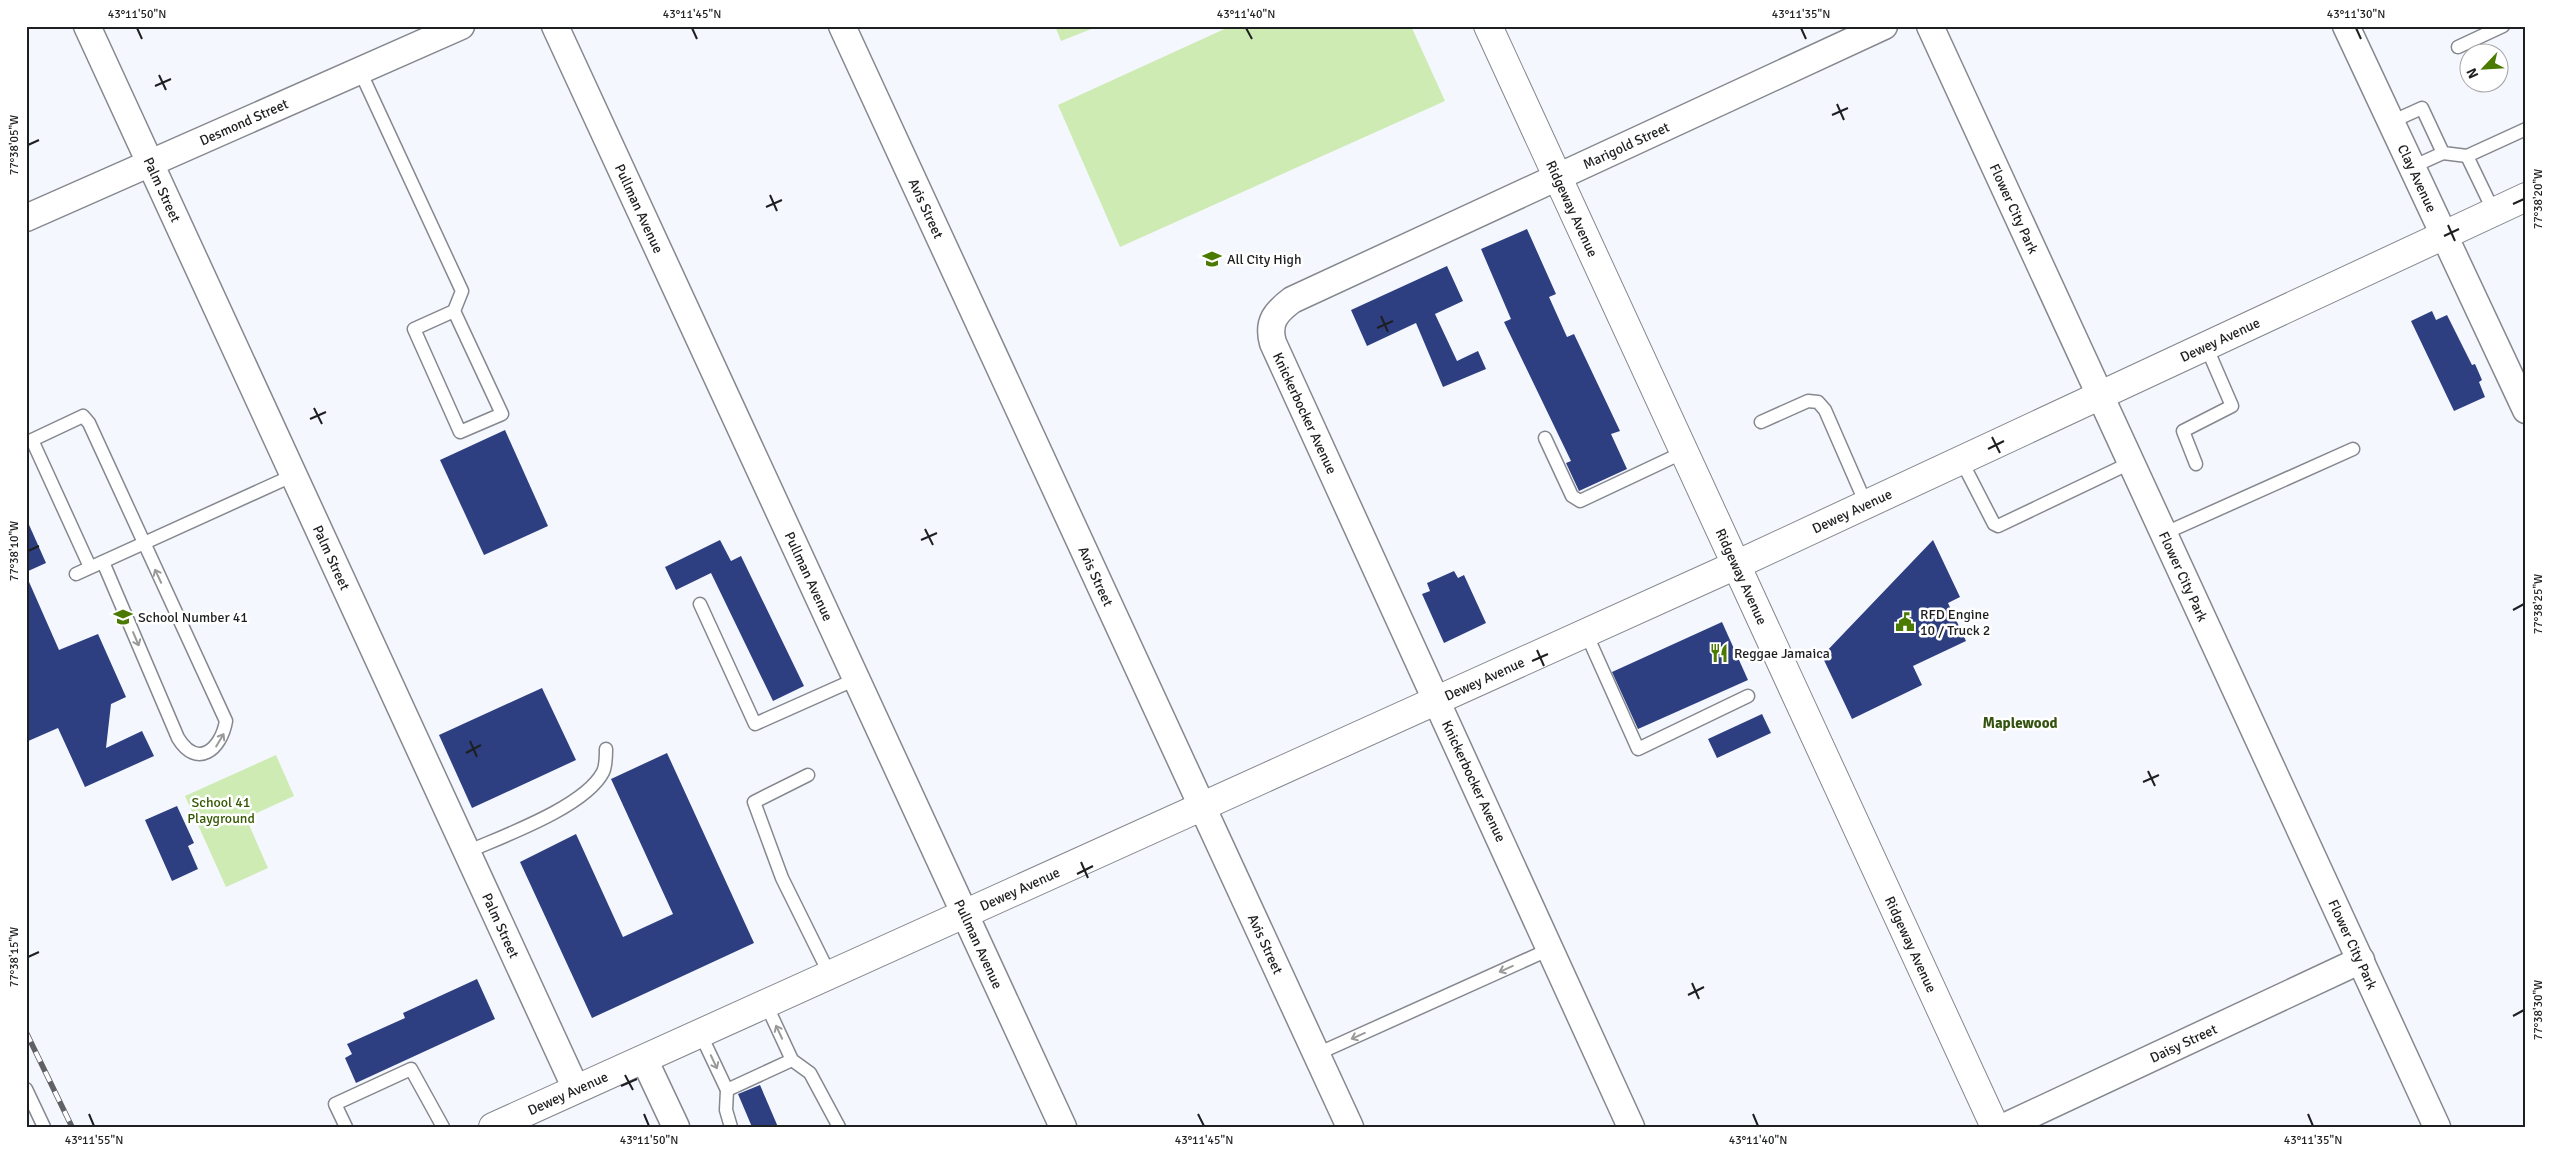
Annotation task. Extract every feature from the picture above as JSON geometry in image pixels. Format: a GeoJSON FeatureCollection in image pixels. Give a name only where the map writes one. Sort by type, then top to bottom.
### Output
{"type":"FeatureCollection","features":[{"type":"Feature","properties":{"kind":"street","name":"Palm Street"},"geometry":{"type":"LineString","coordinates":[[86,26],[576,1089]]}},
{"type":"Feature","properties":{"kind":"street","name":"Desmond Street"},"geometry":{"type":"LineString","coordinates":[[26,218],[151,165],[461,26]]}},
{"type":"Feature","properties":{"kind":"street","name":"Pullman Avenue"},"geometry":{"type":"LineString","coordinates":[[555,26],[1063,1127]]}},
{"type":"Feature","properties":{"kind":"street","name":"Avis Street"},"geometry":{"type":"LineString","coordinates":[[842,26],[1350,1127]]}},
{"type":"Feature","properties":{"kind":"street","name":"Ridgeway Avenue"},"geometry":{"type":"LineString","coordinates":[[1488,26],[1995,1127]]}},
{"type":"Feature","properties":{"kind":"street","name":"Marigold Street"},"geometry":{"type":"LineString","coordinates":[[1271,326],[1278,311],[1292,300],[1884,26]]}},
{"type":"Feature","properties":{"kind":"street","name":"Flower City Park"},"geometry":{"type":"LineString","coordinates":[[1930,26],[2437,1127]]}},
{"type":"Feature","properties":{"kind":"street","name":"Clay Avenue"},"geometry":{"type":"LineString","coordinates":[[2346,26],[2526,410]]}},
{"type":"Feature","properties":{"kind":"street","name":"Dewey Avenue"},"geometry":{"type":"LineString","coordinates":[[493,1127],[1736,565],[2526,197]]}},
{"type":"Feature","properties":{"kind":"street","name":"Knickerbocker Avenue"},"geometry":{"type":"LineString","coordinates":[[1271,326],[1273,343],[1631,1127]]}},
{"type":"Feature","properties":{"kind":"street","name":"Daisy Street"},"geometry":{"type":"LineString","coordinates":[[2004,1127],[2361,960]]}},
{"type":"Feature","properties":{"kind":"street"},"geometry":{"type":"LineString","coordinates":[[644,1058],[676,1127]]}},
{"type":"Feature","properties":{"kind":"lane"},"geometry":{"type":"LineString","coordinates":[[2458,47],[2503,26]]}},
{"type":"Feature","properties":{"kind":"lane"},"geometry":{"type":"LineString","coordinates":[[360,71],[462,291],[454,311],[414,329],[460,432],[502,414],[454,311]]}},
{"type":"Feature","properties":{"kind":"lane"},"geometry":{"type":"LineString","coordinates":[[2391,122],[2422,108],[2443,153]]}},
{"type":"Feature","properties":{"kind":"lane"},"geometry":{"type":"LineString","coordinates":[[2412,167],[2443,153],[2467,156],[2526,129]]}},
{"type":"Feature","properties":{"kind":"lane"},"geometry":{"type":"LineString","coordinates":[[2467,156],[2494,212]]}},
{"type":"Feature","properties":{"kind":"lane"},"geometry":{"type":"LineString","coordinates":[[2196,464],[2183,431],[2232,406],[2206,346]]}},
{"type":"Feature","properties":{"kind":"lane"},"geometry":{"type":"LineString","coordinates":[[1760,422],[1808,401],[1818,402],[1825,410],[1866,504]]}},
{"type":"Feature","properties":{"kind":"lane"},"geometry":{"type":"LineString","coordinates":[[90,567],[32,440],[83,416],[89,423],[226,722],[223,735],[217,746],[208,752],[194,754],[185,749],[178,738],[103,562]]}},
{"type":"Feature","properties":{"kind":"lane"},"geometry":{"type":"LineString","coordinates":[[1545,438],[1572,496],[1580,501],[1684,452]]}},
{"type":"Feature","properties":{"kind":"lane"},"geometry":{"type":"LineString","coordinates":[[2163,534],[2353,449]]}},
{"type":"Feature","properties":{"kind":"lane"},"geometry":{"type":"LineString","coordinates":[[1961,460],[1994,524],[1998,526],[2130,463]]}},
{"type":"Feature","properties":{"kind":"lane"},"geometry":{"type":"LineString","coordinates":[[76,574],[294,475]]}},
{"type":"Feature","properties":{"kind":"lane"},"geometry":{"type":"LineString","coordinates":[[700,604],[755,724],[856,680]]}},
{"type":"Feature","properties":{"kind":"lane"},"geometry":{"type":"LineString","coordinates":[[1586,633],[1638,749],[1748,696]]}},
{"type":"Feature","properties":{"kind":"lane"},"geometry":{"type":"LineString","coordinates":[[467,852],[536,821],[582,797],[603,771],[606,749]]}},
{"type":"Feature","properties":{"kind":"lane"},"geometry":{"type":"LineString","coordinates":[[808,776],[754,802],[782,878],[830,975]]}},
{"type":"Feature","properties":{"kind":"lane"},"geometry":{"type":"LineString","coordinates":[[1317,1054],[1550,949]]}},
{"type":"Feature","properties":{"kind":"lane"},"geometry":{"type":"LineString","coordinates":[[766,1004],[792,1060],[810,1073],[839,1127]]}},
{"type":"Feature","properties":{"kind":"lane"},"geometry":{"type":"LineString","coordinates":[[700,1033],[727,1090],[726,1110],[731,1127]]}},
{"type":"Feature","properties":{"kind":"lane"},"geometry":{"type":"LineString","coordinates":[[727,1090],[792,1060]]}},
{"type":"Feature","properties":{"kind":"lane"},"geometry":{"type":"LineString","coordinates":[[346,1127],[336,1104],[411,1069],[443,1127]]}},
{"type":"Feature","properties":{"kind":"lane"},"geometry":{"type":"LineString","coordinates":[[26,1089],[44,1127]]}},
{"type":"Feature","properties":{"kind":"green space"},"geometry":{"type":"Polygon","coordinates":[[[1055,26],[1099,26],[1061,41],[1055,26]]]}},
{"type":"Feature","properties":{"kind":"green space"},"geometry":{"type":"Polygon","coordinates":[[[1231,26],[1411,26],[1445,101],[1120,247],[1058,105],[1231,26]]]}},
{"type":"Feature","properties":{"kind":"green space","name":"School 41 Playground"},"geometry":{"type":"Polygon","coordinates":[[[276,755],[294,796],[246,818],[268,868],[226,887],[185,796],[276,755]]]}},
{"type":"Feature","properties":{"kind":"building"},"geometry":{"type":"Polygon","coordinates":[[[1527,229],[1556,294],[1549,297],[1567,337],[1574,334],[1620,431],[1611,434],[1627,469],[1579,491],[1566,463],[1571,461],[1504,322],[1511,319],[1481,249],[1527,229]]]}},
{"type":"Feature","properties":{"kind":"building"},"geometry":{"type":"Polygon","coordinates":[[[1447,266],[1463,301],[1435,314],[1457,361],[1478,351],[1486,369],[1443,387],[1416,323],[1367,346],[1351,310],[1447,266]]]}},
{"type":"Feature","properties":{"kind":"building"},"geometry":{"type":"Polygon","coordinates":[[[2432,311],[2436,320],[2447,315],[2472,365],[2475,364],[2482,380],[2479,382],[2485,397],[2454,411],[2411,321],[2432,311]]]}},
{"type":"Feature","properties":{"kind":"building"},"geometry":{"type":"Polygon","coordinates":[[[505,430],[548,526],[484,555],[440,460],[505,430]]]}},
{"type":"Feature","properties":{"kind":"building"},"geometry":{"type":"Polygon","coordinates":[[[26,518],[46,563],[26,572],[26,518]]]}},
{"type":"Feature","properties":{"kind":"building"},"geometry":{"type":"Polygon","coordinates":[[[720,540],[731,561],[741,556],[804,686],[773,701],[711,573],[676,590],[665,567],[720,540]]]}},
{"type":"Feature","properties":{"kind":"building","name":"RFD Engine 10 / Truck 2"},"geometry":{"type":"Polygon","coordinates":[[[1933,540],[1960,597],[1948,603],[1966,641],[1913,666],[1922,685],[1852,719],[1822,656],[1933,540]]]}},
{"type":"Feature","properties":{"kind":"building"},"geometry":{"type":"Polygon","coordinates":[[[1454,571],[1458,578],[1464,575],[1486,623],[1444,643],[1422,594],[1430,591],[1427,583],[1454,571]]]}},
{"type":"Feature","properties":{"kind":"building"},"geometry":{"type":"Polygon","coordinates":[[[26,575],[59,650],[98,634],[126,697],[111,704],[106,748],[142,731],[154,756],[85,787],[58,728],[26,742],[26,575]]]}},
{"type":"Feature","properties":{"kind":"building"},"geometry":{"type":"Polygon","coordinates":[[[1722,622],[1748,680],[1638,729],[1612,672],[1722,622]]]}},
{"type":"Feature","properties":{"kind":"building"},"geometry":{"type":"Polygon","coordinates":[[[542,688],[576,760],[472,808],[439,735],[542,688]]]}},
{"type":"Feature","properties":{"kind":"building"},"geometry":{"type":"Polygon","coordinates":[[[1762,714],[1771,733],[1717,758],[1708,739],[1762,714]]]}},
{"type":"Feature","properties":{"kind":"building"},"geometry":{"type":"Polygon","coordinates":[[[667,753],[754,943],[592,1018],[520,862],[576,834],[623,937],[673,914],[611,779],[667,753]]]}},
{"type":"Feature","properties":{"kind":"building"},"geometry":{"type":"Polygon","coordinates":[[[177,806],[194,843],[188,846],[198,869],[172,881],[145,820],[177,806]]]}},
{"type":"Feature","properties":{"kind":"building"},"geometry":{"type":"Polygon","coordinates":[[[477,979],[495,1019],[356,1083],[345,1058],[352,1054],[347,1044],[405,1018],[403,1013],[477,979]]]}},
{"type":"Feature","properties":{"kind":"building"},"geometry":{"type":"Polygon","coordinates":[[[760,1085],[778,1127],[752,1127],[738,1094],[760,1085]]]}},
{"type":"Feature","properties":{"kind":"railway"},"geometry":{"type":"LineString","coordinates":[[26,1032],[72,1127]]}},
{"type":"Feature","properties":{"kind":"place","name":"All City High"},"geometry":{"type":"Point","coordinates":[1212,259]}},
{"type":"Feature","properties":{"kind":"place","name":"School Number 41"},"geometry":{"type":"Point","coordinates":[123,617]}},
{"type":"Feature","properties":{"kind":"place","name":"RFD Engine 10 / Truck 2"},"geometry":{"type":"Point","coordinates":[1905,622]}},
{"type":"Feature","properties":{"kind":"place","name":"Reggae Jamaica"},"geometry":{"type":"Point","coordinates":[1719,653]}},
{"type":"Feature","properties":{"kind":"district","name":"Maplewood"},"geometry":{"type":"Point","coordinates":[2020,723]}}]}
